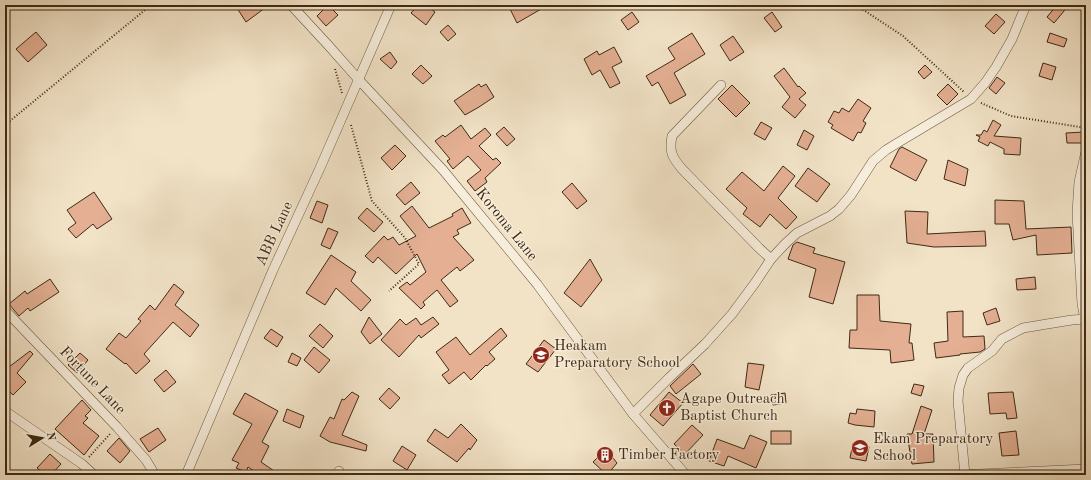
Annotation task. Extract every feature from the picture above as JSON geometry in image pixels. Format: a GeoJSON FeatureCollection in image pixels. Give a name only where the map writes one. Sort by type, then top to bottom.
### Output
{"type":"FeatureCollection","features":[{"type":"Feature","properties":{"kind":"street","name":"Koroma Lane"},"geometry":{"type":"LineString","coordinates":[[290,5],[448,176],[536,284],[633,414],[686,475]]}},
{"type":"Feature","properties":{"kind":"street","name":"ABB Lane"},"geometry":{"type":"LineString","coordinates":[[186,475],[273,270],[320,168],[391,5]]}},
{"type":"Feature","properties":{"kind":"street"},"geometry":{"type":"LineString","coordinates":[[633,414],[705,344],[732,314],[771,259],[786,243],[797,233],[830,216],[839,209],[851,195],[873,161],[886,150],[971,99],[996,67],[1012,39],[1026,5]]}},
{"type":"Feature","properties":{"kind":"street"},"geometry":{"type":"LineString","coordinates":[[721,84],[672,136],[670,146],[673,158],[682,169],[771,259]]}},
{"type":"Feature","properties":{"kind":"street"},"geometry":{"type":"LineString","coordinates":[[965,475],[958,401],[959,388],[963,375],[968,368],[992,351],[1002,339],[1023,328],[1086,319],[1082,304],[1077,213],[1079,182],[1086,151]]}},
{"type":"Feature","properties":{"kind":"street","name":"Fortune Lane"},"geometry":{"type":"LineString","coordinates":[[5,310],[117,427],[146,460],[155,475]]}},
{"type":"Feature","properties":{"kind":"street"},"geometry":{"type":"LineString","coordinates":[[5,411],[82,464],[94,475]]}},
{"type":"Feature","properties":{"kind":"street"},"geometry":{"type":"LineString","coordinates":[[958,475],[1086,469]]}},
{"type":"Feature","properties":{"kind":"path"},"geometry":{"type":"LineString","coordinates":[[5,125],[151,5]]}},
{"type":"Feature","properties":{"kind":"path"},"geometry":{"type":"LineString","coordinates":[[859,5],[862,9],[903,36],[971,99],[1011,116],[1086,128]]}},
{"type":"Feature","properties":{"kind":"path"},"geometry":{"type":"LineString","coordinates":[[334,66],[372,200],[405,238],[419,264],[389,291]]}},
{"type":"Feature","properties":{"kind":"path"},"geometry":{"type":"LineString","coordinates":[[82,464],[117,427]]}},
{"type":"Feature","properties":{"kind":"building"},"geometry":{"type":"Polygon","coordinates":[[[242,5],[269,5],[246,22],[237,8],[242,5]]]}},
{"type":"Feature","properties":{"kind":"building"},"geometry":{"type":"Polygon","coordinates":[[[328,5],[338,15],[326,26],[317,16],[328,5]]]}},
{"type":"Feature","properties":{"kind":"building"},"geometry":{"type":"Polygon","coordinates":[[[418,5],[426,5],[435,12],[426,25],[411,13],[418,5]]]}},
{"type":"Feature","properties":{"kind":"building"},"geometry":{"type":"Polygon","coordinates":[[[518,5],[548,5],[517,23],[510,9],[518,5]]]}},
{"type":"Feature","properties":{"kind":"building"},"geometry":{"type":"Polygon","coordinates":[[[1057,5],[1069,5],[1054,23],[1047,17],[1057,5]]]}},
{"type":"Feature","properties":{"kind":"building"},"geometry":{"type":"Polygon","coordinates":[[[632,12],[639,22],[628,30],[621,20],[632,12]]]}},
{"type":"Feature","properties":{"kind":"building"},"geometry":{"type":"Polygon","coordinates":[[[772,12],[782,27],[775,32],[764,18],[772,12]]]}},
{"type":"Feature","properties":{"kind":"building"},"geometry":{"type":"Polygon","coordinates":[[[996,14],[1005,22],[994,34],[985,26],[996,14]]]}},
{"type":"Feature","properties":{"kind":"building"},"geometry":{"type":"Polygon","coordinates":[[[448,25],[456,34],[448,41],[440,32],[448,25]]]}},
{"type":"Feature","properties":{"kind":"building"},"geometry":{"type":"Polygon","coordinates":[[[36,32],[47,45],[28,62],[16,49],[36,32]]]}},
{"type":"Feature","properties":{"kind":"building"},"geometry":{"type":"Polygon","coordinates":[[[692,33],[705,54],[674,73],[686,95],[670,104],[658,82],[652,86],[646,76],[675,59],[668,48],[692,33]]]}},
{"type":"Feature","properties":{"kind":"building"},"geometry":{"type":"Polygon","coordinates":[[[1050,33],[1067,39],[1064,47],[1047,42],[1050,33]]]}},
{"type":"Feature","properties":{"kind":"building"},"geometry":{"type":"Polygon","coordinates":[[[733,36],[744,52],[730,61],[720,45],[733,36]]]}},
{"type":"Feature","properties":{"kind":"building"},"geometry":{"type":"Polygon","coordinates":[[[614,47],[622,62],[612,67],[620,83],[610,88],[600,70],[592,75],[584,59],[597,51],[599,55],[614,47]]]}},
{"type":"Feature","properties":{"kind":"building"},"geometry":{"type":"Polygon","coordinates":[[[390,52],[397,62],[391,69],[380,59],[390,52]]]}},
{"type":"Feature","properties":{"kind":"building"},"geometry":{"type":"Polygon","coordinates":[[[1043,63],[1056,67],[1052,80],[1039,76],[1043,63]]]}},
{"type":"Feature","properties":{"kind":"building"},"geometry":{"type":"Polygon","coordinates":[[[421,65],[432,76],[423,84],[412,74],[421,65]]]}},
{"type":"Feature","properties":{"kind":"building"},"geometry":{"type":"Polygon","coordinates":[[[925,65],[932,72],[924,79],[918,72],[925,65]]]}},
{"type":"Feature","properties":{"kind":"building"},"geometry":{"type":"Polygon","coordinates":[[[784,68],[798,87],[799,86],[806,93],[799,99],[806,105],[795,118],[782,107],[790,97],[774,76],[784,68]]]}},
{"type":"Feature","properties":{"kind":"building"},"geometry":{"type":"Polygon","coordinates":[[[997,77],[1005,83],[996,94],[989,88],[997,77]]]}},
{"type":"Feature","properties":{"kind":"building"},"geometry":{"type":"Polygon","coordinates":[[[479,84],[481,87],[486,84],[494,97],[465,115],[454,101],[479,84]]]}},
{"type":"Feature","properties":{"kind":"building"},"geometry":{"type":"Polygon","coordinates":[[[948,84],[958,94],[947,105],[937,95],[948,84]]]}},
{"type":"Feature","properties":{"kind":"building"},"geometry":{"type":"Polygon","coordinates":[[[732,85],[750,103],[736,117],[718,99],[732,85]]]}},
{"type":"Feature","properties":{"kind":"building"},"geometry":{"type":"Polygon","coordinates":[[[858,99],[871,108],[863,121],[866,123],[861,133],[858,132],[853,141],[831,128],[833,125],[828,122],[834,111],[839,113],[842,108],[849,112],[858,99]]]}},
{"type":"Feature","properties":{"kind":"building"},"geometry":{"type":"Polygon","coordinates":[[[993,120],[1001,125],[994,136],[1021,138],[1020,155],[1004,154],[1004,149],[990,142],[988,146],[978,141],[980,137],[976,135],[981,135],[984,130],[987,132],[993,120]]]}},
{"type":"Feature","properties":{"kind":"building"},"geometry":{"type":"Polygon","coordinates":[[[761,122],[772,128],[765,140],[754,134],[761,122]]]}},
{"type":"Feature","properties":{"kind":"building"},"geometry":{"type":"Polygon","coordinates":[[[461,125],[471,139],[485,128],[491,135],[479,146],[493,160],[496,158],[501,163],[485,178],[487,182],[475,191],[467,181],[481,170],[468,156],[453,169],[447,161],[450,159],[435,141],[443,135],[445,137],[461,125]]]}},
{"type":"Feature","properties":{"kind":"building"},"geometry":{"type":"Polygon","coordinates":[[[504,127],[515,139],[507,146],[496,134],[504,127]]]}},
{"type":"Feature","properties":{"kind":"building"},"geometry":{"type":"Polygon","coordinates":[[[804,130],[814,136],[807,150],[797,145],[804,130]]]}},
{"type":"Feature","properties":{"kind":"building"},"geometry":{"type":"Polygon","coordinates":[[[1084,132],[1085,143],[1067,143],[1066,133],[1084,132]]]}},
{"type":"Feature","properties":{"kind":"building"},"geometry":{"type":"Polygon","coordinates":[[[395,145],[406,156],[392,170],[381,158],[395,145]]]}},
{"type":"Feature","properties":{"kind":"building"},"geometry":{"type":"Polygon","coordinates":[[[902,147],[927,160],[916,181],[890,167],[899,149],[902,147]]]}},
{"type":"Feature","properties":{"kind":"building"},"geometry":{"type":"Polygon","coordinates":[[[948,160],[968,169],[965,186],[944,179],[948,160]]]}},
{"type":"Feature","properties":{"kind":"building"},"geometry":{"type":"Polygon","coordinates":[[[783,166],[795,176],[778,198],[797,217],[786,229],[770,214],[760,227],[743,214],[747,208],[726,189],[742,172],[764,191],[783,166]]]}},
{"type":"Feature","properties":{"kind":"building"},"geometry":{"type":"Polygon","coordinates":[[[808,168],[830,184],[817,202],[795,186],[808,168]]]}},
{"type":"Feature","properties":{"kind":"building"},"geometry":{"type":"Polygon","coordinates":[[[411,182],[420,193],[405,205],[396,195],[411,182]]]}},
{"type":"Feature","properties":{"kind":"building"},"geometry":{"type":"Polygon","coordinates":[[[572,183],[587,201],[577,209],[562,192],[572,183]]]}},
{"type":"Feature","properties":{"kind":"building"},"geometry":{"type":"Polygon","coordinates":[[[94,192],[112,219],[97,229],[93,224],[76,238],[68,229],[76,223],[67,210],[94,192]]]}},
{"type":"Feature","properties":{"kind":"building"},"geometry":{"type":"Polygon","coordinates":[[[995,200],[1024,201],[1026,229],[1071,227],[1072,253],[1037,255],[1036,235],[1013,240],[1009,224],[995,224],[995,200]]]}},
{"type":"Feature","properties":{"kind":"building"},"geometry":{"type":"Polygon","coordinates":[[[317,201],[328,205],[322,223],[310,218],[317,201]]]}},
{"type":"Feature","properties":{"kind":"building"},"geometry":{"type":"Polygon","coordinates":[[[412,206],[429,228],[453,216],[452,214],[462,208],[471,223],[457,230],[459,234],[453,237],[474,260],[460,271],[457,267],[441,280],[458,301],[450,307],[437,290],[423,302],[425,305],[421,309],[399,288],[407,282],[410,285],[426,272],[417,254],[396,274],[378,257],[373,263],[365,256],[384,236],[388,240],[393,237],[399,245],[416,236],[400,216],[412,206]]]}},
{"type":"Feature","properties":{"kind":"building"},"geometry":{"type":"Polygon","coordinates":[[[367,208],[383,222],[374,232],[358,218],[367,208]]]}},
{"type":"Feature","properties":{"kind":"building"},"geometry":{"type":"Polygon","coordinates":[[[905,211],[928,212],[927,234],[985,231],[986,246],[934,247],[907,243],[905,211]]]}},
{"type":"Feature","properties":{"kind":"building"},"geometry":{"type":"Polygon","coordinates":[[[328,228],[338,232],[330,249],[321,245],[328,228]]]}},
{"type":"Feature","properties":{"kind":"building"},"geometry":{"type":"Polygon","coordinates":[[[797,242],[815,248],[813,253],[845,262],[833,304],[809,297],[816,269],[788,259],[793,245],[797,242]]]}},
{"type":"Feature","properties":{"kind":"building"},"geometry":{"type":"Polygon","coordinates":[[[331,255],[356,272],[351,281],[371,300],[361,311],[336,288],[325,305],[306,293],[331,255]]]}},
{"type":"Feature","properties":{"kind":"building"},"geometry":{"type":"Polygon","coordinates":[[[590,259],[602,280],[581,307],[564,293],[590,259]]]}},
{"type":"Feature","properties":{"kind":"building"},"geometry":{"type":"Polygon","coordinates":[[[1035,277],[1036,289],[1017,290],[1016,279],[1035,277]]]}},
{"type":"Feature","properties":{"kind":"building"},"geometry":{"type":"Polygon","coordinates":[[[50,279],[59,292],[30,311],[28,308],[19,316],[9,304],[25,291],[27,294],[50,279]]]}},
{"type":"Feature","properties":{"kind":"building"},"geometry":{"type":"Polygon","coordinates":[[[174,284],[184,292],[175,305],[199,325],[190,337],[173,322],[144,354],[150,361],[136,374],[126,363],[125,364],[106,349],[119,333],[126,338],[141,321],[138,319],[150,305],[155,310],[174,284]]]}},
{"type":"Feature","properties":{"kind":"building"},"geometry":{"type":"Polygon","coordinates":[[[857,295],[879,295],[880,321],[911,324],[909,343],[912,343],[914,360],[891,363],[890,350],[849,348],[850,330],[857,330],[857,295]]]}},
{"type":"Feature","properties":{"kind":"building"},"geometry":{"type":"Polygon","coordinates":[[[996,308],[1000,321],[987,325],[983,313],[996,308]]]}},
{"type":"Feature","properties":{"kind":"building"},"geometry":{"type":"Polygon","coordinates":[[[963,311],[963,337],[984,336],[985,349],[980,352],[936,358],[934,343],[948,341],[947,312],[963,311]]]}},
{"type":"Feature","properties":{"kind":"building"},"geometry":{"type":"Polygon","coordinates":[[[369,317],[382,334],[370,344],[361,332],[369,317]]]}},
{"type":"Feature","properties":{"kind":"building"},"geometry":{"type":"Polygon","coordinates":[[[433,317],[439,324],[421,338],[419,335],[399,357],[381,340],[400,319],[406,325],[416,318],[421,325],[433,317]]]}},
{"type":"Feature","properties":{"kind":"building"},"geometry":{"type":"Polygon","coordinates":[[[320,324],[333,336],[323,348],[309,336],[320,324]]]}},
{"type":"Feature","properties":{"kind":"building"},"geometry":{"type":"Polygon","coordinates":[[[501,328],[507,336],[489,352],[495,359],[487,366],[486,365],[471,380],[464,372],[449,384],[442,375],[449,370],[436,352],[456,337],[470,355],[501,328]]]}},
{"type":"Feature","properties":{"kind":"building"},"geometry":{"type":"Polygon","coordinates":[[[271,329],[283,337],[277,347],[264,338],[271,329]]]}},
{"type":"Feature","properties":{"kind":"building","name":"Heakam Preparatory School"},"geometry":{"type":"Polygon","coordinates":[[[544,340],[556,349],[538,372],[526,364],[544,340]]]}},
{"type":"Feature","properties":{"kind":"building"},"geometry":{"type":"Polygon","coordinates":[[[314,347],[330,360],[319,373],[304,360],[314,347]]]}},
{"type":"Feature","properties":{"kind":"building"},"geometry":{"type":"Polygon","coordinates":[[[30,351],[33,354],[17,373],[26,382],[13,395],[5,387],[5,382],[10,377],[5,370],[30,351]]]}},
{"type":"Feature","properties":{"kind":"building"},"geometry":{"type":"Polygon","coordinates":[[[80,353],[88,360],[77,373],[68,365],[80,353]]]}},
{"type":"Feature","properties":{"kind":"building"},"geometry":{"type":"Polygon","coordinates":[[[292,353],[301,358],[297,366],[288,362],[292,353]]]}},
{"type":"Feature","properties":{"kind":"building"},"geometry":{"type":"Polygon","coordinates":[[[748,363],[764,365],[759,390],[745,387],[748,363]]]}},
{"type":"Feature","properties":{"kind":"building"},"geometry":{"type":"Polygon","coordinates":[[[693,364],[701,374],[676,394],[670,386],[693,364]]]}},
{"type":"Feature","properties":{"kind":"building"},"geometry":{"type":"Polygon","coordinates":[[[166,370],[176,382],[164,392],[154,380],[166,370]]]}},
{"type":"Feature","properties":{"kind":"building"},"geometry":{"type":"Polygon","coordinates":[[[914,384],[924,386],[921,396],[911,393],[914,384]]]}},
{"type":"Feature","properties":{"kind":"building"},"geometry":{"type":"Polygon","coordinates":[[[389,388],[400,398],[390,409],[379,399],[389,388]]]}},
{"type":"Feature","properties":{"kind":"building"},"geometry":{"type":"Polygon","coordinates":[[[352,392],[359,396],[342,435],[367,445],[366,451],[330,442],[320,436],[330,417],[334,419],[342,399],[344,400],[352,392]]]}},
{"type":"Feature","properties":{"kind":"building","name":"Agape Outreach Baptist Church"},"geometry":{"type":"Polygon","coordinates":[[[669,392],[683,403],[663,426],[650,415],[669,392]]]}},
{"type":"Feature","properties":{"kind":"building"},"geometry":{"type":"Polygon","coordinates":[[[1013,392],[1017,418],[1007,419],[1006,413],[990,414],[988,393],[1013,392]]]}},
{"type":"Feature","properties":{"kind":"building"},"geometry":{"type":"Polygon","coordinates":[[[245,393],[278,411],[262,442],[269,446],[261,462],[280,475],[260,475],[248,467],[246,472],[236,468],[239,463],[232,460],[252,424],[233,414],[245,393]]]}},
{"type":"Feature","properties":{"kind":"building"},"geometry":{"type":"Polygon","coordinates":[[[785,393],[786,403],[773,405],[771,395],[785,393]]]}},
{"type":"Feature","properties":{"kind":"building"},"geometry":{"type":"Polygon","coordinates":[[[82,400],[91,410],[85,416],[88,418],[83,423],[99,436],[84,455],[55,429],[82,400]]]}},
{"type":"Feature","properties":{"kind":"building"},"geometry":{"type":"Polygon","coordinates":[[[921,406],[932,410],[924,434],[933,434],[934,462],[912,464],[907,434],[912,434],[921,406]]]}},
{"type":"Feature","properties":{"kind":"building"},"geometry":{"type":"Polygon","coordinates":[[[287,409],[304,416],[300,428],[283,421],[287,409]]]}},
{"type":"Feature","properties":{"kind":"building"},"geometry":{"type":"Polygon","coordinates":[[[857,409],[875,411],[874,427],[848,423],[850,413],[856,414],[857,409]]]}},
{"type":"Feature","properties":{"kind":"building"},"geometry":{"type":"Polygon","coordinates":[[[461,424],[477,440],[470,450],[469,448],[457,462],[427,441],[435,429],[448,438],[461,424]]]}},
{"type":"Feature","properties":{"kind":"building"},"geometry":{"type":"Polygon","coordinates":[[[692,425],[703,435],[685,454],[674,444],[692,425]]]}},
{"type":"Feature","properties":{"kind":"building"},"geometry":{"type":"Polygon","coordinates":[[[158,428],[166,440],[149,452],[140,439],[158,428]]]}},
{"type":"Feature","properties":{"kind":"building"},"geometry":{"type":"Polygon","coordinates":[[[771,431],[791,431],[791,444],[771,444],[771,431]]]}},
{"type":"Feature","properties":{"kind":"building"},"geometry":{"type":"Polygon","coordinates":[[[1016,431],[1019,455],[1002,456],[999,433],[1016,431]]]}},
{"type":"Feature","properties":{"kind":"building"},"geometry":{"type":"Polygon","coordinates":[[[750,435],[767,442],[756,468],[728,456],[724,466],[709,461],[717,439],[744,449],[750,435]]]}},
{"type":"Feature","properties":{"kind":"building"},"geometry":{"type":"Polygon","coordinates":[[[119,438],[130,451],[120,463],[107,451],[119,438]]]}},
{"type":"Feature","properties":{"kind":"building"},"geometry":{"type":"Polygon","coordinates":[[[853,443],[869,447],[866,461],[850,458],[853,443]]]}},
{"type":"Feature","properties":{"kind":"building"},"geometry":{"type":"Polygon","coordinates":[[[402,446],[416,455],[407,470],[393,461],[402,446]]]}},
{"type":"Feature","properties":{"kind":"building","name":"Timber Factory"},"geometry":{"type":"Polygon","coordinates":[[[606,449],[617,463],[607,475],[593,462],[606,449]]]}},
{"type":"Feature","properties":{"kind":"building"},"geometry":{"type":"Polygon","coordinates":[[[50,454],[61,464],[51,475],[45,475],[37,468],[50,454]]]}},
{"type":"Feature","properties":{"kind":"place","name":"Heakam Preparatory School"},"geometry":{"type":"Point","coordinates":[541,355]}},
{"type":"Feature","properties":{"kind":"place","name":"Agape Outreach Baptist Church"},"geometry":{"type":"Point","coordinates":[667,408]}},
{"type":"Feature","properties":{"kind":"place","name":"Ekam Preparatory School"},"geometry":{"type":"Point","coordinates":[860,448]}},
{"type":"Feature","properties":{"kind":"place","name":"Timber Factory"},"geometry":{"type":"Point","coordinates":[605,455]}}]}
